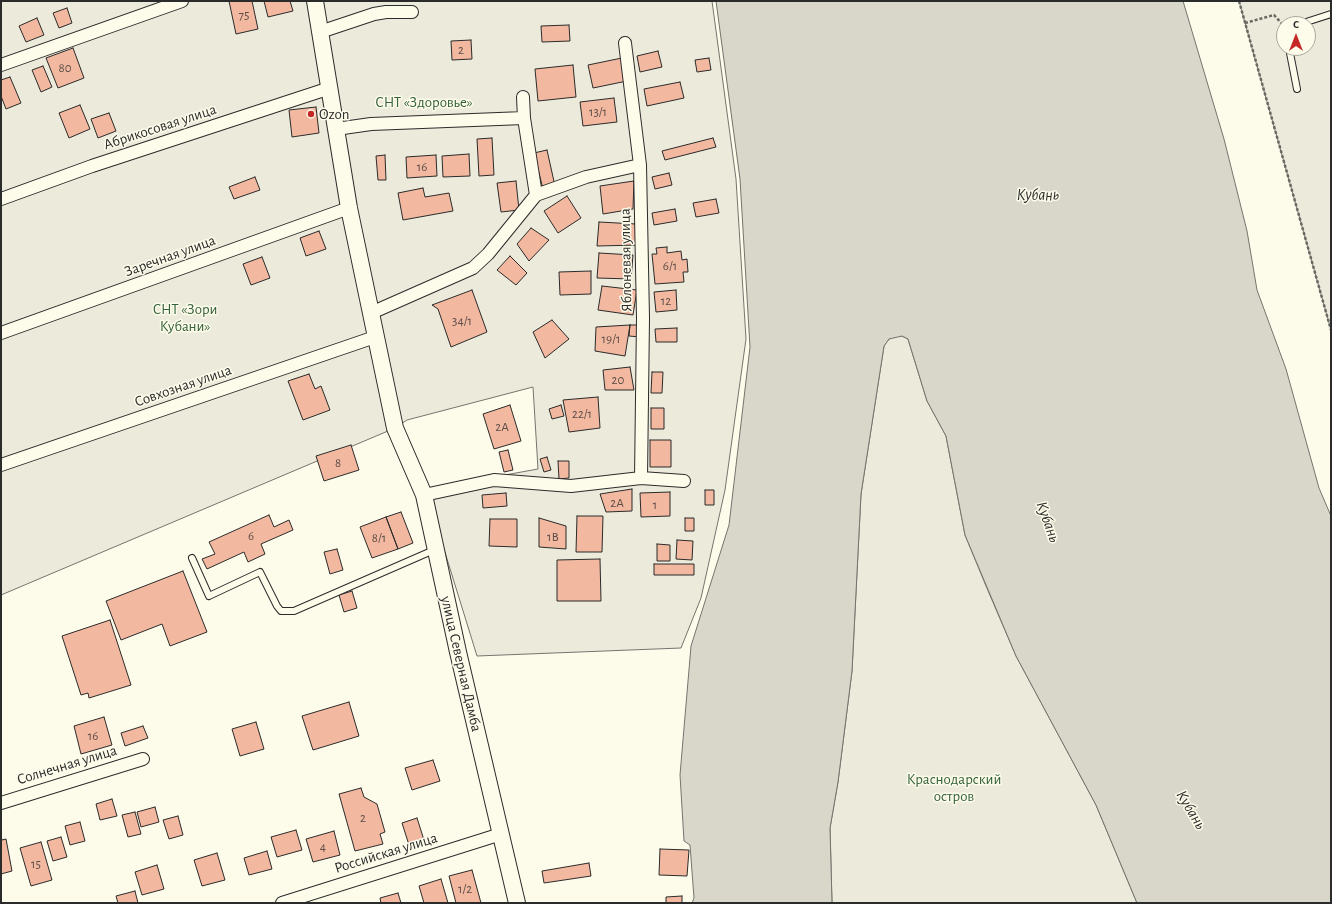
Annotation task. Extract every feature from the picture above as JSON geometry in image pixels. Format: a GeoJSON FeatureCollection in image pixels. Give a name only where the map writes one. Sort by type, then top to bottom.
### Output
{"type":"FeatureCollection","features":[{"type":"Feature","properties":{"kind":"street"},"geometry":{"type":"LineString","coordinates":[[1,65],[182,1]]}},
{"type":"Feature","properties":{"kind":"street","name":"улица Северная Дамба"},"geometry":{"type":"LineString","coordinates":[[314,1],[350,208],[375,337],[395,428],[424,496],[517,903]]}},
{"type":"Feature","properties":{"kind":"street"},"geometry":{"type":"LineString","coordinates":[[320,32],[374,14],[386,12],[412,12]]}},
{"type":"Feature","properties":{"kind":"street","name":"Яблоневая улица"},"geometry":{"type":"LineString","coordinates":[[625,42],[640,165],[643,318],[641,478]]}},
{"type":"Feature","properties":{"kind":"street","name":"Абрикосовая улица"},"geometry":{"type":"LineString","coordinates":[[1,199],[92,166],[330,88]]}},
{"type":"Feature","properties":{"kind":"street"},"geometry":{"type":"LineString","coordinates":[[524,98],[524,118],[536,195]]}},
{"type":"Feature","properties":{"kind":"street"},"geometry":{"type":"LineString","coordinates":[[336,129],[371,124],[524,118]]}},
{"type":"Feature","properties":{"kind":"street"},"geometry":{"type":"LineString","coordinates":[[371,313],[473,268],[488,254],[536,195],[586,177],[640,165]]}},
{"type":"Feature","properties":{"kind":"street","name":"Заречная улица"},"geometry":{"type":"LineString","coordinates":[[1,334],[350,208]]}},
{"type":"Feature","properties":{"kind":"street","name":"Совхозная улица"},"geometry":{"type":"LineString","coordinates":[[1,466],[375,337]]}},
{"type":"Feature","properties":{"kind":"street"},"geometry":{"type":"LineString","coordinates":[[424,496],[494,480],[571,486],[641,478],[684,481]]}},
{"type":"Feature","properties":{"kind":"street","name":"Солнечная улица"},"geometry":{"type":"LineString","coordinates":[[1,802],[143,759]]}},
{"type":"Feature","properties":{"kind":"street","name":"Российская улица"},"geometry":{"type":"LineString","coordinates":[[282,903],[501,834]]}},
{"type":"Feature","properties":{"kind":"lane"},"geometry":{"type":"LineString","coordinates":[[1316,19],[1331,14]]}},
{"type":"Feature","properties":{"kind":"lane"},"geometry":{"type":"LineString","coordinates":[[1291,56],[1297,89]]}},
{"type":"Feature","properties":{"kind":"lane"},"geometry":{"type":"LineString","coordinates":[[192,558],[209,596],[260,572],[281,611],[294,611],[436,549]]}},
{"type":"Feature","properties":{"kind":"path"},"geometry":{"type":"LineString","coordinates":[[1239,1],[1331,330]]}},
{"type":"Feature","properties":{"kind":"path"},"geometry":{"type":"LineString","coordinates":[[1245,23],[1274,15],[1276,17]]}},
{"type":"Feature","properties":{"kind":"green space","name":"СНТ «Зори Кубани»"},"geometry":{"type":"Polygon","coordinates":[[[1,1],[712,1],[736,179],[746,339],[725,490],[701,598],[681,648],[477,656],[443,546],[433,500],[433,488],[538,469],[533,387],[407,420],[395,428],[1,595],[1,1]]]}},
{"type":"Feature","properties":{"kind":"green space"},"geometry":{"type":"Polygon","coordinates":[[[1239,1],[1331,1],[1331,330],[1239,1]]]}},
{"type":"Feature","properties":{"kind":"green space","name":"Краснодарский остров"},"geometry":{"type":"Polygon","coordinates":[[[895,336],[902,336],[908,339],[927,401],[946,436],[965,535],[986,586],[1016,656],[1096,805],[1137,903],[832,903],[830,828],[838,782],[852,671],[861,494],[884,346],[889,339],[895,336]]]}},
{"type":"Feature","properties":{"kind":"water","name":"Кубань"},"geometry":{"type":"Polygon","coordinates":[[[716,1],[1183,1],[1224,139],[1247,231],[1257,290],[1286,369],[1319,488],[1331,516],[1331,903],[1137,903],[1096,805],[1016,656],[965,535],[946,436],[927,401],[908,339],[902,336],[889,339],[884,346],[861,494],[852,671],[838,782],[830,828],[832,903],[692,903],[694,898],[690,845],[684,841],[680,775],[691,646],[729,525],[750,347],[740,179],[716,1]]]}},
{"type":"Feature","properties":{"kind":"building"},"geometry":{"type":"Polygon","coordinates":[[[229,1],[252,1],[258,29],[236,34],[229,1]]]}},
{"type":"Feature","properties":{"kind":"building"},"geometry":{"type":"Polygon","coordinates":[[[264,1],[290,1],[293,11],[268,17],[264,1]]]}},
{"type":"Feature","properties":{"kind":"building"},"geometry":{"type":"Polygon","coordinates":[[[67,8],[72,23],[59,28],[53,13],[67,8]]]}},
{"type":"Feature","properties":{"kind":"building"},"geometry":{"type":"Polygon","coordinates":[[[37,18],[44,35],[26,42],[19,26],[37,18]]]}},
{"type":"Feature","properties":{"kind":"building"},"geometry":{"type":"Polygon","coordinates":[[[569,25],[570,41],[542,42],[541,26],[569,25]]]}},
{"type":"Feature","properties":{"kind":"building"},"geometry":{"type":"Polygon","coordinates":[[[471,40],[472,59],[452,60],[451,41],[471,40]]]}},
{"type":"Feature","properties":{"kind":"building"},"geometry":{"type":"Polygon","coordinates":[[[73,48],[84,78],[58,88],[46,58],[73,48]]]}},
{"type":"Feature","properties":{"kind":"building"},"geometry":{"type":"Polygon","coordinates":[[[658,51],[662,67],[640,72],[637,56],[658,51]]]}},
{"type":"Feature","properties":{"kind":"building"},"geometry":{"type":"Polygon","coordinates":[[[622,58],[627,81],[593,88],[588,65],[622,58]]]}},
{"type":"Feature","properties":{"kind":"building"},"geometry":{"type":"Polygon","coordinates":[[[709,58],[711,70],[697,72],[695,60],[709,58]]]}},
{"type":"Feature","properties":{"kind":"building"},"geometry":{"type":"Polygon","coordinates":[[[573,65],[576,97],[538,101],[535,69],[573,65]]]}},
{"type":"Feature","properties":{"kind":"building"},"geometry":{"type":"Polygon","coordinates":[[[43,66],[52,87],[41,92],[32,70],[43,66]]]}},
{"type":"Feature","properties":{"kind":"building"},"geometry":{"type":"Polygon","coordinates":[[[10,77],[21,103],[6,109],[1,96],[1,80],[10,77]]]}},
{"type":"Feature","properties":{"kind":"building"},"geometry":{"type":"Polygon","coordinates":[[[680,82],[684,98],[647,106],[644,89],[680,82]]]}},
{"type":"Feature","properties":{"kind":"building"},"geometry":{"type":"Polygon","coordinates":[[[614,98],[617,122],[583,126],[580,102],[614,98]]]}},
{"type":"Feature","properties":{"kind":"building"},"geometry":{"type":"Polygon","coordinates":[[[80,105],[90,129],[69,138],[59,113],[80,105]]]}},
{"type":"Feature","properties":{"kind":"building"},"geometry":{"type":"Polygon","coordinates":[[[316,107],[319,133],[292,137],[289,110],[316,107]]]}},
{"type":"Feature","properties":{"kind":"building"},"geometry":{"type":"Polygon","coordinates":[[[109,113],[116,131],[98,138],[91,119],[109,113]]]}},
{"type":"Feature","properties":{"kind":"building"},"geometry":{"type":"Polygon","coordinates":[[[492,138],[494,175],[479,176],[477,139],[492,138]]]}},
{"type":"Feature","properties":{"kind":"building"},"geometry":{"type":"Polygon","coordinates":[[[713,138],[716,147],[665,160],[662,151],[713,138]]]}},
{"type":"Feature","properties":{"kind":"building"},"geometry":{"type":"Polygon","coordinates":[[[547,150],[555,186],[543,189],[534,153],[547,150]]]}},
{"type":"Feature","properties":{"kind":"building"},"geometry":{"type":"Polygon","coordinates":[[[469,154],[470,176],[443,177],[442,156],[469,154]]]}},
{"type":"Feature","properties":{"kind":"building"},"geometry":{"type":"Polygon","coordinates":[[[385,155],[386,180],[378,180],[376,156],[385,155]]]}},
{"type":"Feature","properties":{"kind":"building"},"geometry":{"type":"Polygon","coordinates":[[[436,155],[437,176],[407,178],[406,157],[436,155]]]}},
{"type":"Feature","properties":{"kind":"building"},"geometry":{"type":"Polygon","coordinates":[[[669,173],[672,185],[655,189],[652,177],[669,173]]]}},
{"type":"Feature","properties":{"kind":"building"},"geometry":{"type":"Polygon","coordinates":[[[255,177],[260,190],[234,199],[229,187],[255,177]]]}},
{"type":"Feature","properties":{"kind":"building"},"geometry":{"type":"Polygon","coordinates":[[[516,181],[519,210],[501,212],[497,183],[516,181]]]}},
{"type":"Feature","properties":{"kind":"building"},"geometry":{"type":"Polygon","coordinates":[[[634,181],[633,209],[603,214],[600,186],[634,181]]]}},
{"type":"Feature","properties":{"kind":"building"},"geometry":{"type":"Polygon","coordinates":[[[423,188],[425,197],[449,193],[453,211],[403,220],[398,193],[423,188]]]}},
{"type":"Feature","properties":{"kind":"building"},"geometry":{"type":"Polygon","coordinates":[[[567,196],[581,218],[558,233],[544,211],[567,196]]]}},
{"type":"Feature","properties":{"kind":"building"},"geometry":{"type":"Polygon","coordinates":[[[716,199],[719,213],[696,217],[693,203],[716,199]]]}},
{"type":"Feature","properties":{"kind":"building"},"geometry":{"type":"Polygon","coordinates":[[[675,209],[677,221],[654,225],[652,213],[675,209]]]}},
{"type":"Feature","properties":{"kind":"building"},"geometry":{"type":"Polygon","coordinates":[[[599,222],[636,224],[638,245],[597,246],[599,222]]]}},
{"type":"Feature","properties":{"kind":"building"},"geometry":{"type":"Polygon","coordinates":[[[531,228],[549,240],[529,261],[517,244],[531,228]]]}},
{"type":"Feature","properties":{"kind":"building"},"geometry":{"type":"Polygon","coordinates":[[[319,231],[326,249],[306,256],[300,238],[319,231]]]}},
{"type":"Feature","properties":{"kind":"building"},"geometry":{"type":"Polygon","coordinates":[[[667,247],[667,253],[681,251],[682,260],[687,259],[688,272],[683,272],[684,282],[655,284],[652,254],[657,254],[656,248],[667,247]]]}},
{"type":"Feature","properties":{"kind":"building"},"geometry":{"type":"Polygon","coordinates":[[[599,253],[633,255],[631,279],[597,278],[599,253]]]}},
{"type":"Feature","properties":{"kind":"building"},"geometry":{"type":"Polygon","coordinates":[[[510,256],[527,273],[516,285],[497,270],[510,256]]]}},
{"type":"Feature","properties":{"kind":"building"},"geometry":{"type":"Polygon","coordinates":[[[262,257],[270,278],[251,285],[243,264],[262,257]]]}},
{"type":"Feature","properties":{"kind":"building"},"geometry":{"type":"Polygon","coordinates":[[[591,271],[591,294],[560,295],[559,272],[591,271]]]}},
{"type":"Feature","properties":{"kind":"building"},"geometry":{"type":"Polygon","coordinates":[[[602,286],[637,290],[633,315],[598,310],[602,286]]]}},
{"type":"Feature","properties":{"kind":"building"},"geometry":{"type":"Polygon","coordinates":[[[472,290],[487,332],[451,347],[438,309],[432,305],[472,290]]]}},
{"type":"Feature","properties":{"kind":"building"},"geometry":{"type":"Polygon","coordinates":[[[676,290],[677,310],[656,312],[654,292],[676,290]]]}},
{"type":"Feature","properties":{"kind":"building"},"geometry":{"type":"Polygon","coordinates":[[[552,320],[569,339],[545,358],[533,332],[552,320]]]}},
{"type":"Feature","properties":{"kind":"building"},"geometry":{"type":"Polygon","coordinates":[[[630,325],[639,325],[640,337],[629,336],[630,325]]]}},
{"type":"Feature","properties":{"kind":"building"},"geometry":{"type":"Polygon","coordinates":[[[630,325],[625,356],[595,351],[596,327],[630,325]]]}},
{"type":"Feature","properties":{"kind":"building"},"geometry":{"type":"Polygon","coordinates":[[[677,328],[677,342],[656,342],[655,329],[677,328]]]}},
{"type":"Feature","properties":{"kind":"building"},"geometry":{"type":"Polygon","coordinates":[[[630,367],[634,390],[605,390],[603,370],[630,367]]]}},
{"type":"Feature","properties":{"kind":"building"},"geometry":{"type":"Polygon","coordinates":[[[652,372],[663,372],[662,393],[651,393],[652,372]]]}},
{"type":"Feature","properties":{"kind":"building"},"geometry":{"type":"Polygon","coordinates":[[[309,374],[315,389],[321,386],[330,410],[303,420],[288,381],[309,374]]]}},
{"type":"Feature","properties":{"kind":"building"},"geometry":{"type":"Polygon","coordinates":[[[598,397],[600,428],[569,432],[563,400],[598,397]]]}},
{"type":"Feature","properties":{"kind":"building"},"geometry":{"type":"Polygon","coordinates":[[[510,405],[521,441],[494,449],[483,414],[510,405]]]}},
{"type":"Feature","properties":{"kind":"building"},"geometry":{"type":"Polygon","coordinates":[[[561,405],[564,416],[552,419],[549,409],[561,405]]]}},
{"type":"Feature","properties":{"kind":"building"},"geometry":{"type":"Polygon","coordinates":[[[651,408],[664,408],[664,429],[651,429],[651,408]]]}},
{"type":"Feature","properties":{"kind":"building"},"geometry":{"type":"Polygon","coordinates":[[[650,440],[671,440],[671,467],[650,467],[650,440]]]}},
{"type":"Feature","properties":{"kind":"building"},"geometry":{"type":"Polygon","coordinates":[[[351,445],[359,470],[324,481],[316,456],[351,445]]]}},
{"type":"Feature","properties":{"kind":"building"},"geometry":{"type":"Polygon","coordinates":[[[508,450],[513,470],[504,472],[499,452],[508,450]]]}},
{"type":"Feature","properties":{"kind":"building"},"geometry":{"type":"Polygon","coordinates":[[[547,457],[551,470],[544,472],[540,459],[547,457]]]}},
{"type":"Feature","properties":{"kind":"building"},"geometry":{"type":"Polygon","coordinates":[[[558,461],[569,461],[569,478],[559,479],[558,461]]]}},
{"type":"Feature","properties":{"kind":"building"},"geometry":{"type":"Polygon","coordinates":[[[632,489],[632,511],[606,512],[600,494],[632,489]]]}},
{"type":"Feature","properties":{"kind":"building"},"geometry":{"type":"Polygon","coordinates":[[[705,490],[714,490],[714,505],[705,505],[705,490]]]}},
{"type":"Feature","properties":{"kind":"building"},"geometry":{"type":"Polygon","coordinates":[[[670,492],[670,516],[641,517],[640,493],[670,492]]]}},
{"type":"Feature","properties":{"kind":"building"},"geometry":{"type":"Polygon","coordinates":[[[506,493],[507,506],[483,508],[482,495],[506,493]]]}},
{"type":"Feature","properties":{"kind":"building"},"geometry":{"type":"Polygon","coordinates":[[[401,512],[413,543],[398,549],[386,517],[401,512]]]}},
{"type":"Feature","properties":{"kind":"building"},"geometry":{"type":"Polygon","coordinates":[[[269,515],[274,527],[289,520],[293,530],[261,544],[265,554],[248,562],[244,552],[207,569],[202,559],[215,554],[209,542],[269,515]]]}},
{"type":"Feature","properties":{"kind":"building"},"geometry":{"type":"Polygon","coordinates":[[[577,516],[603,516],[602,552],[576,552],[577,516]]]}},
{"type":"Feature","properties":{"kind":"building"},"geometry":{"type":"Polygon","coordinates":[[[386,517],[398,549],[372,558],[360,527],[386,517]]]}},
{"type":"Feature","properties":{"kind":"building"},"geometry":{"type":"Polygon","coordinates":[[[539,518],[566,526],[566,549],[539,547],[539,518]]]}},
{"type":"Feature","properties":{"kind":"building"},"geometry":{"type":"Polygon","coordinates":[[[685,518],[694,518],[694,531],[685,531],[685,518]]]}},
{"type":"Feature","properties":{"kind":"building"},"geometry":{"type":"Polygon","coordinates":[[[490,519],[517,519],[517,547],[489,546],[490,519]]]}},
{"type":"Feature","properties":{"kind":"building"},"geometry":{"type":"Polygon","coordinates":[[[677,540],[693,541],[692,560],[676,559],[677,540]]]}},
{"type":"Feature","properties":{"kind":"building"},"geometry":{"type":"Polygon","coordinates":[[[657,544],[670,545],[670,561],[657,561],[657,544]]]}},
{"type":"Feature","properties":{"kind":"building"},"geometry":{"type":"Polygon","coordinates":[[[337,549],[343,570],[330,574],[324,552],[337,549]]]}},
{"type":"Feature","properties":{"kind":"building"},"geometry":{"type":"Polygon","coordinates":[[[600,559],[601,601],[557,601],[557,560],[600,559]]]}},
{"type":"Feature","properties":{"kind":"building"},"geometry":{"type":"Polygon","coordinates":[[[654,564],[694,564],[694,575],[654,575],[654,564]]]}},
{"type":"Feature","properties":{"kind":"building"},"geometry":{"type":"Polygon","coordinates":[[[183,571],[207,632],[170,646],[162,624],[121,640],[106,601],[183,571]]]}},
{"type":"Feature","properties":{"kind":"building"},"geometry":{"type":"Polygon","coordinates":[[[352,591],[357,608],[344,612],[339,595],[352,591]]]}},
{"type":"Feature","properties":{"kind":"building"},"geometry":{"type":"Polygon","coordinates":[[[110,620],[131,685],[89,698],[88,693],[81,695],[62,636],[110,620]]]}},
{"type":"Feature","properties":{"kind":"building"},"geometry":{"type":"Polygon","coordinates":[[[349,702],[359,736],[313,750],[302,716],[349,702]]]}},
{"type":"Feature","properties":{"kind":"building"},"geometry":{"type":"Polygon","coordinates":[[[104,717],[112,745],[81,754],[74,726],[104,717]]]}},
{"type":"Feature","properties":{"kind":"building"},"geometry":{"type":"Polygon","coordinates":[[[256,722],[264,749],[240,756],[232,729],[256,722]]]}},
{"type":"Feature","properties":{"kind":"building"},"geometry":{"type":"Polygon","coordinates":[[[143,726],[148,738],[125,746],[121,733],[143,726]]]}},
{"type":"Feature","properties":{"kind":"building"},"geometry":{"type":"Polygon","coordinates":[[[433,760],[440,781],[412,790],[405,768],[433,760]]]}},
{"type":"Feature","properties":{"kind":"building"},"geometry":{"type":"Polygon","coordinates":[[[361,788],[364,797],[377,804],[385,832],[380,834],[383,844],[355,851],[339,794],[361,788]]]}},
{"type":"Feature","properties":{"kind":"building"},"geometry":{"type":"Polygon","coordinates":[[[112,799],[117,816],[100,820],[96,804],[112,799]]]}},
{"type":"Feature","properties":{"kind":"building"},"geometry":{"type":"Polygon","coordinates":[[[155,807],[159,822],[141,827],[137,812],[155,807]]]}},
{"type":"Feature","properties":{"kind":"building"},"geometry":{"type":"Polygon","coordinates":[[[135,812],[141,834],[128,837],[122,815],[135,812]]]}},
{"type":"Feature","properties":{"kind":"building"},"geometry":{"type":"Polygon","coordinates":[[[178,816],[183,835],[169,839],[163,820],[178,816]]]}},
{"type":"Feature","properties":{"kind":"building"},"geometry":{"type":"Polygon","coordinates":[[[417,818],[424,840],[409,845],[402,823],[417,818]]]}},
{"type":"Feature","properties":{"kind":"building"},"geometry":{"type":"Polygon","coordinates":[[[80,822],[85,841],[70,845],[65,826],[80,822]]]}},
{"type":"Feature","properties":{"kind":"building"},"geometry":{"type":"Polygon","coordinates":[[[296,830],[302,850],[277,857],[271,837],[296,830]]]}},
{"type":"Feature","properties":{"kind":"building"},"geometry":{"type":"Polygon","coordinates":[[[334,831],[340,855],[313,862],[306,839],[334,831]]]}},
{"type":"Feature","properties":{"kind":"building"},"geometry":{"type":"Polygon","coordinates":[[[1,836],[2,840],[6,839],[12,871],[1,874],[1,836]]]}},
{"type":"Feature","properties":{"kind":"building"},"geometry":{"type":"Polygon","coordinates":[[[61,837],[67,857],[53,861],[47,841],[61,837]]]}},
{"type":"Feature","properties":{"kind":"building"},"geometry":{"type":"Polygon","coordinates":[[[41,842],[52,880],[31,886],[20,848],[41,842]]]}},
{"type":"Feature","properties":{"kind":"building"},"geometry":{"type":"Polygon","coordinates":[[[660,849],[689,850],[687,876],[659,875],[660,849]]]}},
{"type":"Feature","properties":{"kind":"building"},"geometry":{"type":"Polygon","coordinates":[[[267,851],[272,869],[249,875],[244,858],[267,851]]]}},
{"type":"Feature","properties":{"kind":"building"},"geometry":{"type":"Polygon","coordinates":[[[217,853],[225,880],[202,886],[194,860],[217,853]]]}},
{"type":"Feature","properties":{"kind":"building"},"geometry":{"type":"Polygon","coordinates":[[[589,863],[591,876],[544,883],[542,871],[589,863]]]}},
{"type":"Feature","properties":{"kind":"building"},"geometry":{"type":"Polygon","coordinates":[[[157,865],[164,889],[142,895],[135,872],[157,865]]]}},
{"type":"Feature","properties":{"kind":"building"},"geometry":{"type":"Polygon","coordinates":[[[472,870],[481,903],[456,903],[449,876],[472,870]]]}},
{"type":"Feature","properties":{"kind":"building"},"geometry":{"type":"Polygon","coordinates":[[[441,879],[448,903],[424,903],[419,886],[441,879]]]}},
{"type":"Feature","properties":{"kind":"building"},"geometry":{"type":"Polygon","coordinates":[[[135,891],[138,903],[118,903],[116,896],[135,891]]]}},
{"type":"Feature","properties":{"kind":"building"},"geometry":{"type":"Polygon","coordinates":[[[398,893],[401,903],[381,903],[380,898],[398,893]]]}},
{"type":"Feature","properties":{"kind":"building"},"geometry":{"type":"Polygon","coordinates":[[[682,896],[682,903],[666,903],[666,897],[682,896]]]}},
{"type":"Feature","properties":{"kind":"place","name":"Ozon"},"geometry":{"type":"Point","coordinates":[311,114]}},
{"type":"Feature","properties":{"kind":"park label","name":"СНТ «Здоровье»"},"geometry":{"type":"Point","coordinates":[424,102]}}]}
